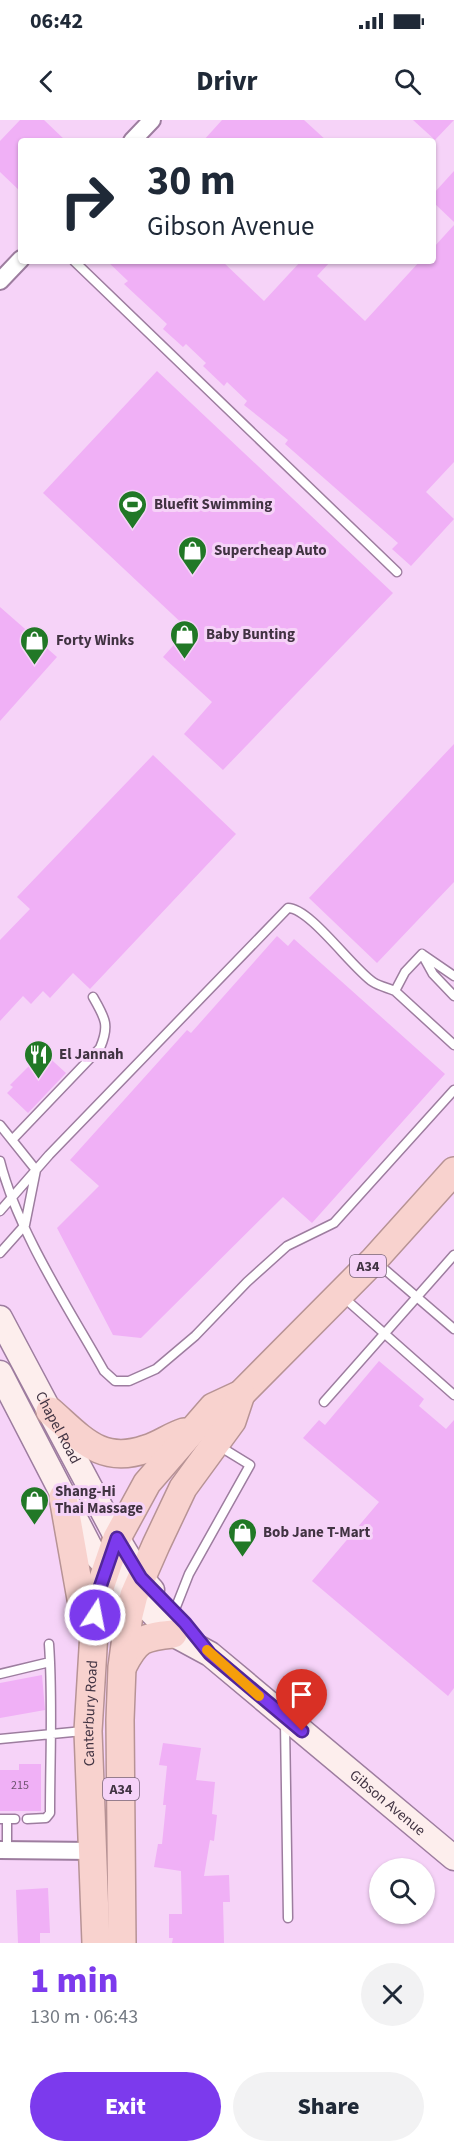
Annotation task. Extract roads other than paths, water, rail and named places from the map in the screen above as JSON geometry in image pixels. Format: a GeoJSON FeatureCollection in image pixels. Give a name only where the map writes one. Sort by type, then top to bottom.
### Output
{"type":"FeatureCollection","features":[{"type":"Feature","properties":{"kind":"highway","name":"Canterbury Road"},"geometry":{"type":"LineString","coordinates":[[96,1943],[88,1731],[96,1599],[117,1538],[147,1484],[204,1436],[232,1421],[241,1394],[374,1260],[454,1171]]}},
{"type":"Feature","properties":{"kind":"highway"},"geometry":{"type":"LineString","coordinates":[[50,1411],[89,1445],[108,1454],[123,1455],[204,1436]]}},
{"type":"Feature","properties":{"kind":"highway","name":"Canterbury Road"},"geometry":{"type":"LineString","coordinates":[[122,1943],[122,1667],[125,1635],[138,1587],[204,1436]]}},
{"type":"Feature","properties":{"kind":"highway"},"geometry":{"type":"LineString","coordinates":[[63,1497],[81,1599],[94,1632]]}},
{"type":"Feature","properties":{"kind":"highway"},"geometry":{"type":"LineString","coordinates":[[122,1667],[139,1641],[174,1623]]}},
{"type":"Feature","properties":{"kind":"main road","name":"Chapel Road"},"geometry":{"type":"LineString","coordinates":[[0,1318],[117,1538]]}},
{"type":"Feature","properties":{"kind":"main road","name":"Chapel Road"},"geometry":{"type":"LineString","coordinates":[[0,1373],[63,1497],[93,1551],[107,1567]]}},
{"type":"Feature","properties":{"kind":"main road","name":"Gibson Avenue"},"geometry":{"type":"LineString","coordinates":[[117,1538],[138,1587]]}},
{"type":"Feature","properties":{"kind":"main road","name":"Gibson Avenue"},"geometry":{"type":"LineString","coordinates":[[107,1567],[138,1587],[174,1623],[210,1654],[454,1858]]}},
{"type":"Feature","properties":{"kind":"street"},"geometry":{"type":"LineString","coordinates":[[135,138],[152,120]]}},
{"type":"Feature","properties":{"kind":"street"},"geometry":{"type":"LineString","coordinates":[[0,281],[18,262]]}},
{"type":"Feature","properties":{"kind":"street"},"geometry":{"type":"LineString","coordinates":[[3,1851],[93,1851]]}},
{"type":"Feature","properties":{"kind":"lane"},"geometry":{"type":"LineString","coordinates":[[77,264],[397,572]]}},
{"type":"Feature","properties":{"kind":"lane"},"geometry":{"type":"LineString","coordinates":[[0,1211],[36,1170],[288,908],[294,908],[307,918],[373,982],[395,991],[454,1045]]}},
{"type":"Feature","properties":{"kind":"lane"},"geometry":{"type":"LineString","coordinates":[[422,954],[454,976]]}},
{"type":"Feature","properties":{"kind":"lane"},"geometry":{"type":"LineString","coordinates":[[395,991],[405,972],[422,954]]}},
{"type":"Feature","properties":{"kind":"lane"},"geometry":{"type":"LineString","coordinates":[[422,954],[433,974],[454,996]]}},
{"type":"Feature","properties":{"kind":"lane"},"geometry":{"type":"LineString","coordinates":[[12,1140],[100,1048],[106,1033],[105,1018],[93,997]]}},
{"type":"Feature","properties":{"kind":"lane"},"geometry":{"type":"LineString","coordinates":[[0,1161],[11,1197],[56,1286],[104,1371],[115,1381],[129,1381],[156,1369],[182,1348],[287,1246],[334,1223],[454,1090]]}},
{"type":"Feature","properties":{"kind":"lane"},"geometry":{"type":"LineString","coordinates":[[0,1125],[36,1170],[25,1225],[0,1252]]}},
{"type":"Feature","properties":{"kind":"lane"},"geometry":{"type":"LineString","coordinates":[[324,1402],[454,1255]]}},
{"type":"Feature","properties":{"kind":"lane"},"geometry":{"type":"LineString","coordinates":[[374,1260],[454,1329]]}},
{"type":"Feature","properties":{"kind":"lane"},"geometry":{"type":"LineString","coordinates":[[340,1294],[454,1395]]}},
{"type":"Feature","properties":{"kind":"lane"},"geometry":{"type":"LineString","coordinates":[[174,1623],[189,1574],[250,1465],[204,1436]]}},
{"type":"Feature","properties":{"kind":"lane"},"geometry":{"type":"LineString","coordinates":[[27,1819],[46,1818],[50,1813],[50,1734],[53,1712],[49,1644]]}},
{"type":"Feature","properties":{"kind":"lane"},"geometry":{"type":"LineString","coordinates":[[0,1674],[50,1662]]}},
{"type":"Feature","properties":{"kind":"lane"},"geometry":{"type":"LineString","coordinates":[[285,1717],[288,1918]]}},
{"type":"Feature","properties":{"kind":"lane"},"geometry":{"type":"LineString","coordinates":[[0,1739],[88,1731]]}},
{"type":"Feature","properties":{"kind":"lane"},"geometry":{"type":"LineString","coordinates":[[3,1851],[7,1819]]}},
{"type":"Feature","properties":{"kind":"place","name":"Bluefit Swimming"},"geometry":{"type":"Point","coordinates":[133,530]}},
{"type":"Feature","properties":{"kind":"place","name":"Supercheap Auto"},"geometry":{"type":"Point","coordinates":[193,576]}},
{"type":"Feature","properties":{"kind":"place","name":"Baby Bunting"},"geometry":{"type":"Point","coordinates":[185,660]}},
{"type":"Feature","properties":{"kind":"place","name":"Forty Winks"},"geometry":{"type":"Point","coordinates":[35,666]}},
{"type":"Feature","properties":{"kind":"place","name":"El Jannah"},"geometry":{"type":"Point","coordinates":[38,1080]}},
{"type":"Feature","properties":{"kind":"place","name":"Shang-Hi Thai Massage"},"geometry":{"type":"Point","coordinates":[34,1526]}},
{"type":"Feature","properties":{"kind":"place","name":"Bob Jane T-Mart"},"geometry":{"type":"Point","coordinates":[242,1558]}}]}
